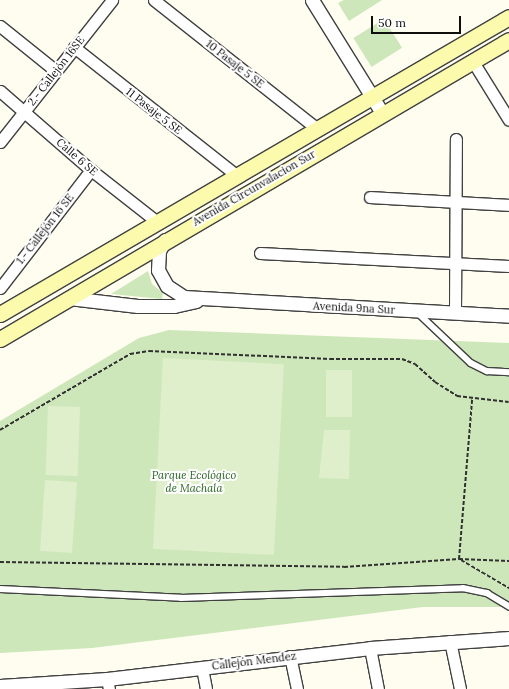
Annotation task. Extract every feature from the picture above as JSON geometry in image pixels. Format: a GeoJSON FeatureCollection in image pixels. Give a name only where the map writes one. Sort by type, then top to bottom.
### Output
{"type":"FeatureCollection","features":[{"type":"Feature","properties":{"kind":"main road","name":"Avenida Circunvalacion Sur"},"geometry":{"type":"LineString","coordinates":[[0,314],[235,174],[509,17]]}},
{"type":"Feature","properties":{"kind":"main road","name":"Avenida Circunvalacion Sur"},"geometry":{"type":"LineString","coordinates":[[4,336],[472,60],[509,40]]}},
{"type":"Feature","properties":{"kind":"main road"},"geometry":{"type":"LineString","coordinates":[[322,124],[338,139]]}},
{"type":"Feature","properties":{"kind":"main road"},"geometry":{"type":"LineString","coordinates":[[0,320],[4,336]]}},
{"type":"Feature","properties":{"kind":"street","name":"10 Pasaje 5 SE"},"geometry":{"type":"LineString","coordinates":[[154,0],[322,124]]}},
{"type":"Feature","properties":{"kind":"street"},"geometry":{"type":"LineString","coordinates":[[312,0],[339,48],[382,114]]}},
{"type":"Feature","properties":{"kind":"street","name":"2.- Callejón 16SE"},"geometry":{"type":"LineString","coordinates":[[0,142],[107,2]]}},
{"type":"Feature","properties":{"kind":"street"},"geometry":{"type":"LineString","coordinates":[[0,26],[56,70]]}},
{"type":"Feature","properties":{"kind":"street","name":"11 Pasaje 5 SE"},"geometry":{"type":"LineString","coordinates":[[74,47],[235,174]]}},
{"type":"Feature","properties":{"kind":"street"},"geometry":{"type":"LineString","coordinates":[[472,60],[509,120]]}},
{"type":"Feature","properties":{"kind":"street","name":"Calle 6 SE"},"geometry":{"type":"LineString","coordinates":[[0,91],[25,110],[91,170],[156,221]]}},
{"type":"Feature","properties":{"kind":"street"},"geometry":{"type":"LineString","coordinates":[[455,313],[456,139]]}},
{"type":"Feature","properties":{"kind":"street","name":"1.- Callejón 16 SE"},"geometry":{"type":"LineString","coordinates":[[0,288],[91,170]]}},
{"type":"Feature","properties":{"kind":"street"},"geometry":{"type":"LineString","coordinates":[[370,197],[509,205]]}},
{"type":"Feature","properties":{"kind":"street","name":"Avenida 9na Sur"},"geometry":{"type":"LineString","coordinates":[[165,240],[157,260],[162,279],[174,292],[199,301]]}},
{"type":"Feature","properties":{"kind":"street"},"geometry":{"type":"LineString","coordinates":[[260,253],[456,266],[509,266]]}},
{"type":"Feature","properties":{"kind":"street","name":"Avenida 9na Sur"},"geometry":{"type":"LineString","coordinates":[[69,298],[138,306],[174,306],[199,301],[509,316]]}},
{"type":"Feature","properties":{"kind":"street","name":"Callejón Mendez"},"geometry":{"type":"LineString","coordinates":[[0,686],[108,684],[202,668],[290,656],[450,641],[509,638]]}},
{"type":"Feature","properties":{"kind":"street"},"geometry":{"type":"LineString","coordinates":[[450,641],[460,689]]}},
{"type":"Feature","properties":{"kind":"street"},"geometry":{"type":"LineString","coordinates":[[370,648],[378,689]]}},
{"type":"Feature","properties":{"kind":"street"},"geometry":{"type":"LineString","coordinates":[[290,656],[297,689]]}},
{"type":"Feature","properties":{"kind":"street"},"geometry":{"type":"LineString","coordinates":[[202,668],[206,689]]}},
{"type":"Feature","properties":{"kind":"lane"},"geometry":{"type":"LineString","coordinates":[[417,311],[471,363],[487,371],[509,372]]}},
{"type":"Feature","properties":{"kind":"lane"},"geometry":{"type":"LineString","coordinates":[[0,589],[181,598],[463,588],[487,593],[509,606]]}},
{"type":"Feature","properties":{"kind":"path"},"geometry":{"type":"LineString","coordinates":[[0,430],[123,358],[149,351],[330,359],[402,359],[415,364],[435,382],[457,396],[472,400],[509,402]]}},
{"type":"Feature","properties":{"kind":"path"},"geometry":{"type":"LineString","coordinates":[[460,559],[472,400]]}},
{"type":"Feature","properties":{"kind":"path"},"geometry":{"type":"LineString","coordinates":[[460,559],[509,588]]}},
{"type":"Feature","properties":{"kind":"path"},"geometry":{"type":"LineString","coordinates":[[0,562],[344,567],[460,559],[509,561]]}},
{"type":"Feature","properties":{"kind":"green space"},"geometry":{"type":"Polygon","coordinates":[[[344,0],[382,0],[349,21],[338,3],[344,0]]]}},
{"type":"Feature","properties":{"kind":"green space"},"geometry":{"type":"Polygon","coordinates":[[[384,19],[402,48],[371,67],[353,38],[384,19]]]}},
{"type":"Feature","properties":{"kind":"green space"},"geometry":{"type":"Polygon","coordinates":[[[148,271],[152,284],[163,293],[162,299],[111,294],[148,271]]]}},
{"type":"Feature","properties":{"kind":"green space","name":"Parque Ecológico de Machala"},"geometry":{"type":"Polygon","coordinates":[[[169,330],[509,343],[509,607],[423,607],[92,648],[0,653],[0,421],[139,338],[169,330]]]}},
{"type":"Feature","properties":{"kind":"green space"},"geometry":{"type":"Polygon","coordinates":[[[163,358],[284,364],[274,555],[153,549],[163,358]]]}},
{"type":"Feature","properties":{"kind":"green space"},"geometry":{"type":"Polygon","coordinates":[[[326,370],[352,370],[352,417],[326,417],[326,370]]]}},
{"type":"Feature","properties":{"kind":"green space"},"geometry":{"type":"Polygon","coordinates":[[[48,406],[80,407],[78,476],[46,475],[48,406]]]}},
{"type":"Feature","properties":{"kind":"green space"},"geometry":{"type":"Polygon","coordinates":[[[324,430],[350,430],[349,479],[319,478],[324,430]]]}},
{"type":"Feature","properties":{"kind":"green space"},"geometry":{"type":"Polygon","coordinates":[[[45,480],[77,482],[72,553],[40,551],[45,480]]]}}]}
